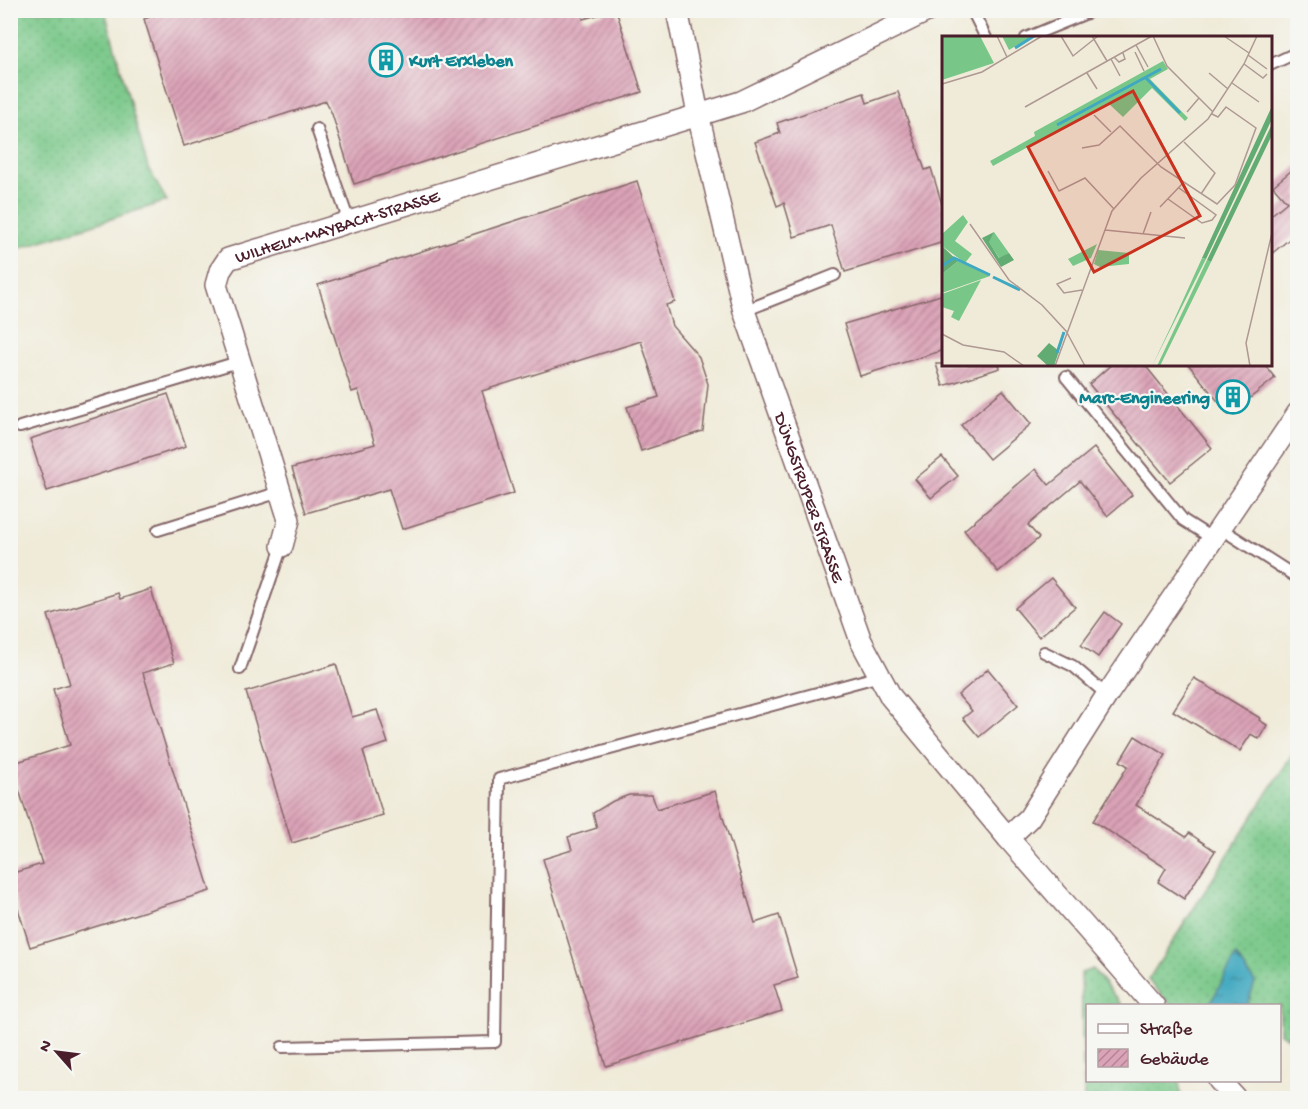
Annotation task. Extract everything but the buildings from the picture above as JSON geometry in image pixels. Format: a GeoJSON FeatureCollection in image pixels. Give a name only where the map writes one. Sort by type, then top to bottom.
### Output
{"type":"FeatureCollection","features":[{"type":"Feature","properties":{"kind":"street","name":"DÜNGSTRUPER STRASSE"},"geometry":{"type":"LineString","coordinates":[[677,10],[698,114],[744,311],[861,641],[891,697],[1008,838],[1153,1004]]}},
{"type":"Feature","properties":{"kind":"street"},"geometry":{"type":"LineString","coordinates":[[698,114],[741,102],[929,10]]}},
{"type":"Feature","properties":{"kind":"street","name":"WILHELM-MAYBACH-STRASSE"},"geometry":{"type":"LineString","coordinates":[[282,546],[289,520],[238,362],[216,285],[220,271],[228,259],[698,114]]}},
{"type":"Feature","properties":{"kind":"street"},"geometry":{"type":"LineString","coordinates":[[1008,838],[1029,818],[1107,695],[1298,413]]}},
{"type":"Feature","properties":{"kind":"street"},"geometry":{"type":"LineString","coordinates":[[1221,1082],[1235,1098]]}},
{"type":"Feature","properties":{"kind":"lane"},"geometry":{"type":"LineString","coordinates":[[972,10],[985,36]]}},
{"type":"Feature","properties":{"kind":"lane"},"geometry":{"type":"LineString","coordinates":[[1031,36],[1094,10]]}},
{"type":"Feature","properties":{"kind":"lane"},"geometry":{"type":"LineString","coordinates":[[1272,64],[1298,52]]}},
{"type":"Feature","properties":{"kind":"lane"},"geometry":{"type":"LineString","coordinates":[[317,129],[349,222]]}},
{"type":"Feature","properties":{"kind":"lane"},"geometry":{"type":"LineString","coordinates":[[744,311],[835,275]]}},
{"type":"Feature","properties":{"kind":"lane"},"geometry":{"type":"LineString","coordinates":[[20,427],[238,362]]}},
{"type":"Feature","properties":{"kind":"lane"},"geometry":{"type":"LineString","coordinates":[[1066,378],[1183,520],[1216,534],[1298,578]]}},
{"type":"Feature","properties":{"kind":"lane"},"geometry":{"type":"LineString","coordinates":[[158,530],[280,492]]}},
{"type":"Feature","properties":{"kind":"lane"},"geometry":{"type":"LineString","coordinates":[[240,669],[282,546]]}},
{"type":"Feature","properties":{"kind":"lane"},"geometry":{"type":"LineString","coordinates":[[1044,652],[1073,666],[1107,695]]}},
{"type":"Feature","properties":{"kind":"lane"},"geometry":{"type":"LineString","coordinates":[[282,1047],[495,1042],[499,779],[880,676]]}},
{"type":"Feature","properties":{"kind":"green space"},"geometry":{"type":"Polygon","coordinates":[[[10,11],[105,11],[148,168],[167,201],[11,251],[10,11]]]}},
{"type":"Feature","properties":{"kind":"green space"},"geometry":{"type":"Polygon","coordinates":[[[1297,747],[1298,1022],[1289,1038],[1281,1034],[1281,1004],[1170,1004],[1148,980],[1297,747]]]}},
{"type":"Feature","properties":{"kind":"green space"},"geometry":{"type":"Polygon","coordinates":[[[1093,969],[1121,1004],[1086,1004],[1086,1082],[1179,1082],[1181,1098],[1084,1098],[1081,973],[1093,969]]]}},
{"type":"Feature","properties":{"kind":"water"},"geometry":{"type":"Polygon","coordinates":[[[1236,956],[1255,982],[1247,1004],[1213,1004],[1211,1002],[1236,956]]]}},
{"type":"Feature","properties":{"kind":"place","name":"Kurt Erxleben"},"geometry":{"type":"Point","coordinates":[386,60]}},
{"type":"Feature","properties":{"kind":"place","name":"Marc-Engineering"},"geometry":{"type":"Point","coordinates":[1233,397]}}]}
